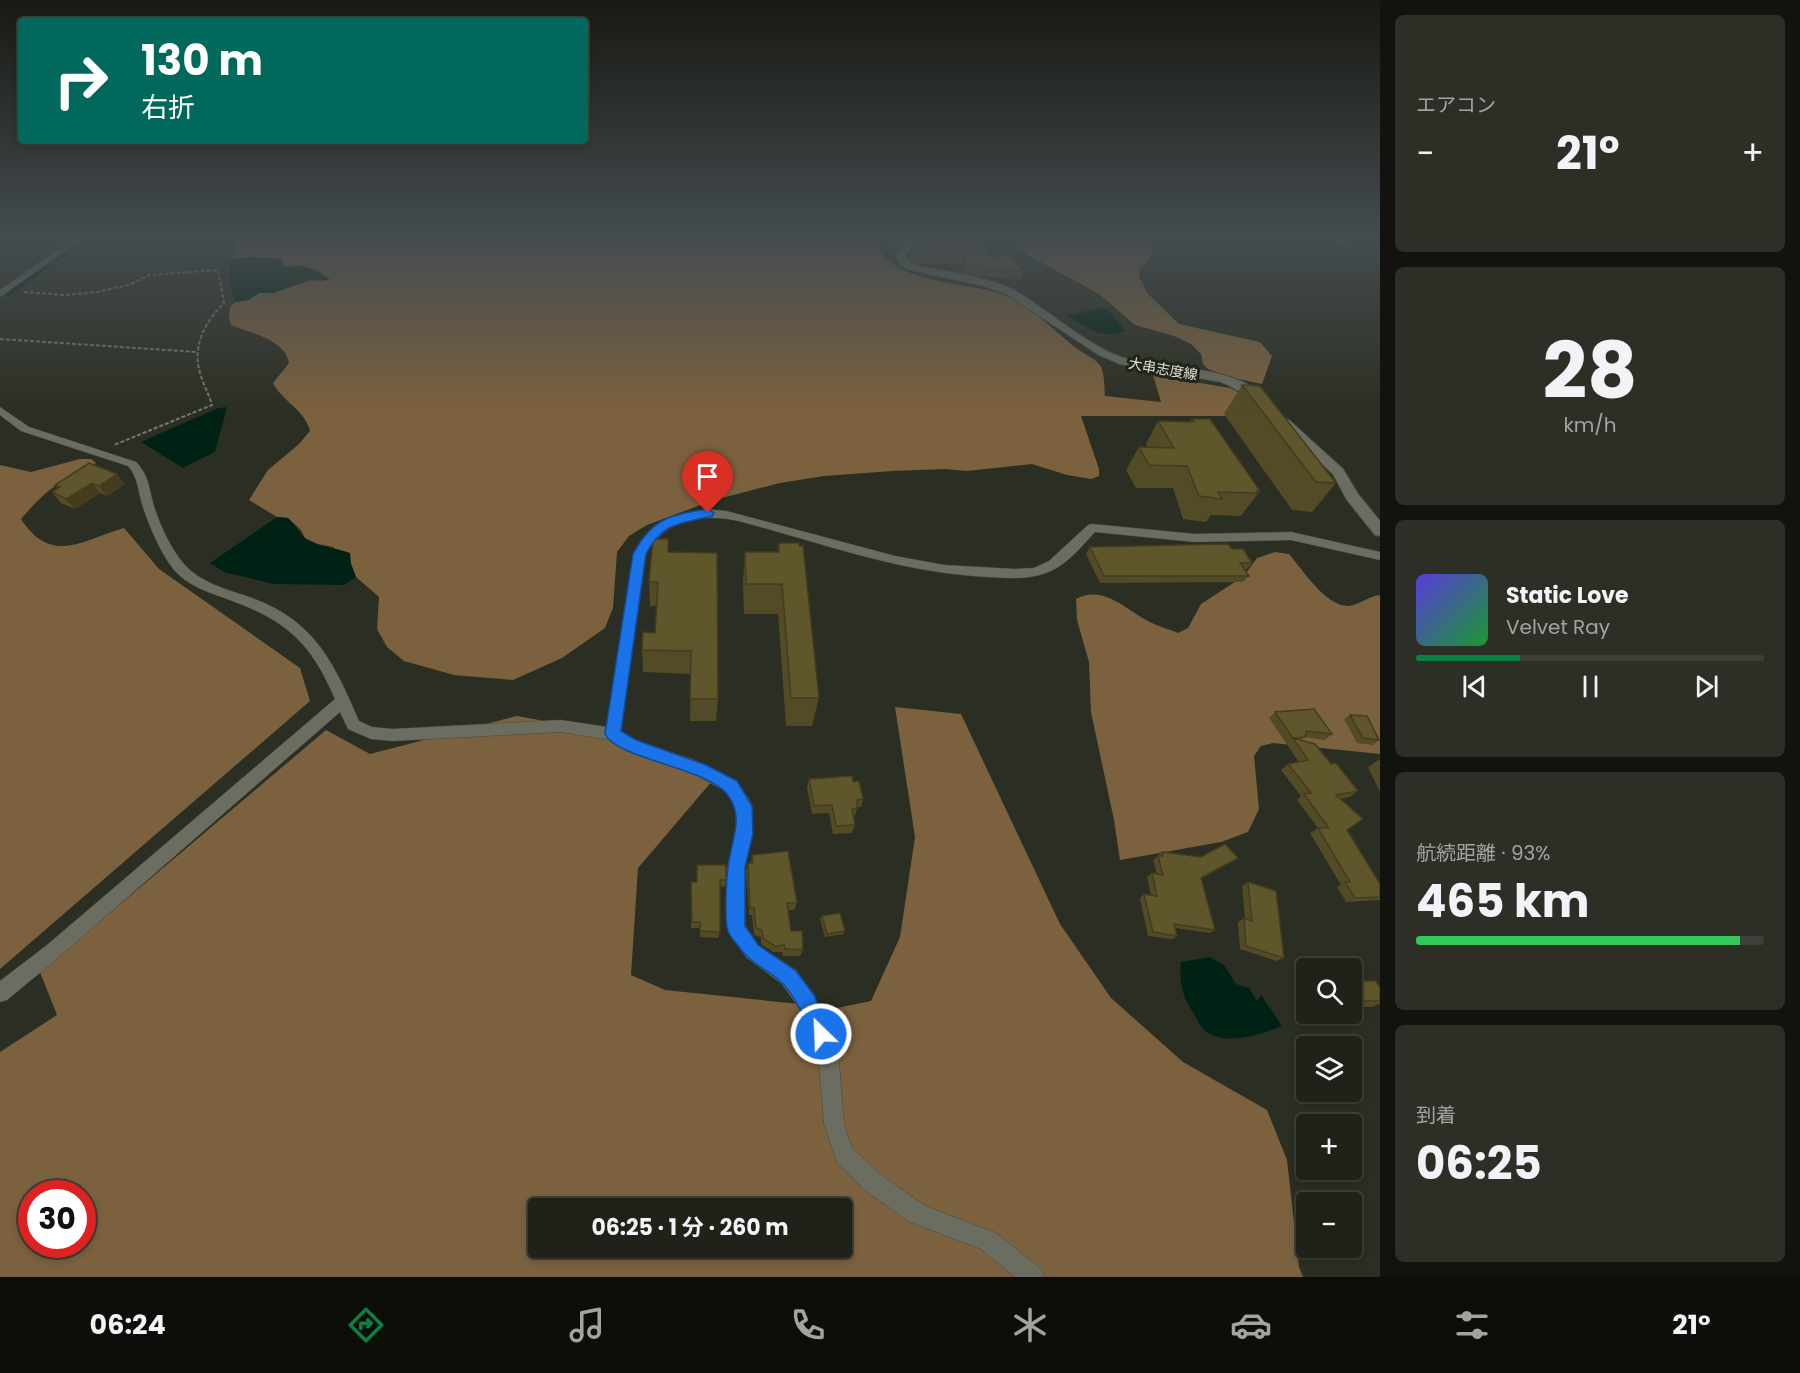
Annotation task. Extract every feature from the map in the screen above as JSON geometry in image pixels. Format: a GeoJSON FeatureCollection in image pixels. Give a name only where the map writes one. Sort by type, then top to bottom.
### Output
{"type":"FeatureCollection","features":[{"type":"Feature","properties":{"kind":"main road","name":"大串志度線"},"geometry":{"type":"LineString","coordinates":[[1015,295],[1103,354],[1138,366],[1222,379],[1240,385],[1271,409],[1338,472],[1352,497],[1380,531]]}},
{"type":"Feature","properties":{"kind":"street"},"geometry":{"type":"LineString","coordinates":[[0,410],[25,429],[99,452],[132,464],[141,471],[149,509],[179,568],[204,584],[283,617],[310,641],[333,678],[353,725],[371,734],[393,735],[561,726],[613,734],[631,745],[701,770],[731,786],[744,806],[744,834],[736,867],[736,928],[752,951],[789,977],[807,1002],[828,1050],[834,1124],[844,1155],[872,1182],[918,1214],[988,1241],[1034,1277]]}},
{"type":"Feature","properties":{"kind":"street"},"geometry":{"type":"LineString","coordinates":[[613,734],[640,554],[648,537],[663,525],[681,517],[708,513],[743,519],[888,560],[932,568],[981,573],[1022,574],[1046,568],[1062,557],[1092,528],[1195,538],[1291,536],[1380,556]]}},
{"type":"Feature","properties":{"kind":"street"},"geometry":{"type":"LineString","coordinates":[[0,993],[53,951],[342,701]]}},
{"type":"Feature","properties":{"kind":"path"},"geometry":{"type":"LineString","coordinates":[[99,452],[212,405],[200,372],[197,352],[204,326],[224,303],[222,295]]}},
{"type":"Feature","properties":{"kind":"path"},"geometry":{"type":"LineString","coordinates":[[0,339],[197,352]]}},
{"type":"Feature","properties":{"kind":"shaded area"},"geometry":{"type":"Polygon","coordinates":[[[233,295],[256,295],[248,300],[235,302],[233,295]]]}},
{"type":"Feature","properties":{"kind":"shaded area"},"geometry":{"type":"Polygon","coordinates":[[[256,295],[1003,295],[1031,310],[1071,344],[1094,359],[1101,367],[1105,396],[1161,402],[1153,375],[1230,388],[1249,398],[1263,416],[1081,416],[1099,469],[1099,476],[1091,479],[1067,475],[1032,464],[967,471],[945,469],[893,471],[824,476],[780,483],[714,500],[647,525],[629,536],[617,552],[613,608],[605,628],[562,658],[513,680],[454,675],[404,661],[387,647],[377,629],[379,597],[356,577],[351,564],[333,547],[305,538],[301,530],[288,518],[277,517],[249,500],[268,470],[299,444],[310,431],[304,417],[282,396],[273,383],[289,363],[281,348],[266,338],[231,325],[230,307],[235,302],[248,300],[256,295]]]}},
{"type":"Feature","properties":{"kind":"shaded area"},"geometry":{"type":"Polygon","coordinates":[[[1100,295],[1149,295],[1179,324],[1260,342],[1272,356],[1262,384],[1229,377],[1208,369],[1203,364],[1201,354],[1191,344],[1174,336],[1135,325],[1100,295]]]}},
{"type":"Feature","properties":{"kind":"shaded area"},"geometry":{"type":"Polygon","coordinates":[[[1101,308],[1108,310],[1125,331],[1100,333],[1066,316],[1101,308]]]}},
{"type":"Feature","properties":{"kind":"shaded area"},"geometry":{"type":"Polygon","coordinates":[[[227,407],[215,452],[183,468],[141,442],[218,408],[227,407]]]}},
{"type":"Feature","properties":{"kind":"shaded area"},"geometry":{"type":"Polygon","coordinates":[[[80,459],[91,459],[96,463],[51,489],[21,519],[32,533],[44,542],[68,546],[124,528],[159,569],[300,668],[310,701],[0,969],[0,465],[31,472],[80,459]]]}},
{"type":"Feature","properties":{"kind":"shaded area"},"geometry":{"type":"Polygon","coordinates":[[[277,517],[288,518],[307,540],[350,553],[356,577],[344,585],[273,584],[224,572],[210,563],[277,517]]]}},
{"type":"Feature","properties":{"kind":"shaded area"},"geometry":{"type":"Polygon","coordinates":[[[1275,552],[1289,554],[1323,594],[1340,605],[1353,605],[1380,595],[1380,754],[1273,743],[1261,746],[1254,756],[1259,809],[1248,832],[1221,842],[1120,860],[1114,820],[1091,712],[1089,662],[1077,620],[1076,599],[1086,595],[1106,597],[1153,624],[1178,633],[1188,628],[1201,604],[1244,576],[1257,558],[1275,552]]]}},
{"type":"Feature","properties":{"kind":"shaded area"},"geometry":{"type":"Polygon","coordinates":[[[895,707],[961,714],[1060,924],[1111,998],[1183,1062],[1267,1110],[1287,1160],[1296,1258],[1298,1258],[1303,1277],[0,1277],[0,1052],[57,1015],[40,972],[326,730],[370,754],[517,716],[610,733],[693,759],[719,773],[638,868],[631,975],[665,990],[837,1008],[871,1001],[900,937],[915,837],[895,707]]]}},
{"type":"Feature","properties":{"kind":"shaded area"},"geometry":{"type":"Polygon","coordinates":[[[1210,957],[1224,965],[1236,984],[1249,988],[1257,1001],[1261,995],[1282,1026],[1233,1039],[1213,1036],[1205,1031],[1186,1000],[1180,969],[1181,962],[1210,957]]]}},
{"type":"Feature","properties":{"kind":"building"},"geometry":{"type":"Polygon","coordinates":[[[1242,385],[1260,386],[1336,483],[1316,482],[1242,385]]]}},
{"type":"Feature","properties":{"kind":"building"},"geometry":{"type":"Polygon","coordinates":[[[1192,419],[1210,419],[1260,491],[1257,491],[1258,493],[1218,492],[1222,499],[1199,496],[1187,466],[1149,465],[1139,447],[1174,448],[1158,421],[1194,422],[1192,419]]]}},
{"type":"Feature","properties":{"kind":"building"},"geometry":{"type":"Polygon","coordinates":[[[89,463],[117,474],[99,486],[92,483],[66,499],[52,492],[60,487],[55,485],[89,463]]]}},
{"type":"Feature","properties":{"kind":"building"},"geometry":{"type":"Polygon","coordinates":[[[653,539],[668,539],[668,552],[717,553],[718,699],[690,699],[691,651],[642,650],[643,632],[655,633],[658,582],[649,582],[653,539]]]}},
{"type":"Feature","properties":{"kind":"building"},"geometry":{"type":"Polygon","coordinates":[[[779,543],[799,543],[799,546],[803,546],[819,698],[791,698],[782,584],[746,584],[745,552],[779,552],[779,543]]]}},
{"type":"Feature","properties":{"kind":"building"},"geometry":{"type":"Polygon","coordinates":[[[1228,544],[1232,549],[1243,549],[1252,563],[1240,563],[1249,576],[1104,576],[1090,547],[1228,544]]]}},
{"type":"Feature","properties":{"kind":"building"},"geometry":{"type":"Polygon","coordinates":[[[1314,709],[1332,734],[1306,731],[1305,737],[1293,738],[1315,744],[1331,764],[1336,763],[1358,791],[1336,795],[1363,819],[1347,830],[1380,884],[1380,897],[1355,898],[1345,882],[1350,882],[1318,828],[1329,828],[1304,794],[1311,793],[1288,764],[1308,760],[1275,712],[1314,709]]]}},
{"type":"Feature","properties":{"kind":"building"},"geometry":{"type":"Polygon","coordinates":[[[1350,715],[1367,716],[1379,740],[1363,738],[1350,715]]]}},
{"type":"Feature","properties":{"kind":"building"},"geometry":{"type":"Polygon","coordinates":[[[852,776],[853,782],[859,781],[863,799],[857,800],[857,809],[852,809],[855,825],[836,826],[832,805],[814,806],[809,779],[852,776]]]}},
{"type":"Feature","properties":{"kind":"building"},"geometry":{"type":"Polygon","coordinates":[[[1225,844],[1238,858],[1201,878],[1215,930],[1174,924],[1177,936],[1153,932],[1144,894],[1157,896],[1152,873],[1163,875],[1158,856],[1163,856],[1162,852],[1201,857],[1225,844]]]}},
{"type":"Feature","properties":{"kind":"building"},"geometry":{"type":"Polygon","coordinates":[[[788,851],[797,903],[787,903],[791,931],[802,931],[803,950],[785,949],[784,945],[775,946],[763,938],[762,930],[756,928],[754,908],[750,908],[748,863],[753,863],[752,855],[788,851]]]}},
{"type":"Feature","properties":{"kind":"building"},"geometry":{"type":"Polygon","coordinates":[[[697,865],[726,865],[726,880],[720,880],[720,932],[700,931],[700,922],[692,922],[691,882],[697,882],[697,865]]]}},
{"type":"Feature","properties":{"kind":"building"},"geometry":{"type":"Polygon","coordinates":[[[1248,882],[1276,891],[1284,958],[1246,946],[1244,918],[1252,921],[1248,882]]]}},
{"type":"Feature","properties":{"kind":"building"},"geometry":{"type":"Polygon","coordinates":[[[840,913],[845,931],[827,934],[822,916],[840,913]]]}},
{"type":"Feature","properties":{"kind":"building"},"geometry":{"type":"Polygon","coordinates":[[[1362,981],[1376,981],[1380,988],[1380,1001],[1362,1001],[1362,981]]]}},
{"type":"Feature","properties":{"kind":"route"},"geometry":{"type":"LineString","coordinates":[[708,513],[681,517],[663,525],[648,537],[640,554],[613,734],[631,745],[701,770],[731,786],[744,806],[744,834],[736,867],[736,928],[752,951],[789,977],[807,1002],[821,1034]]}}]}
